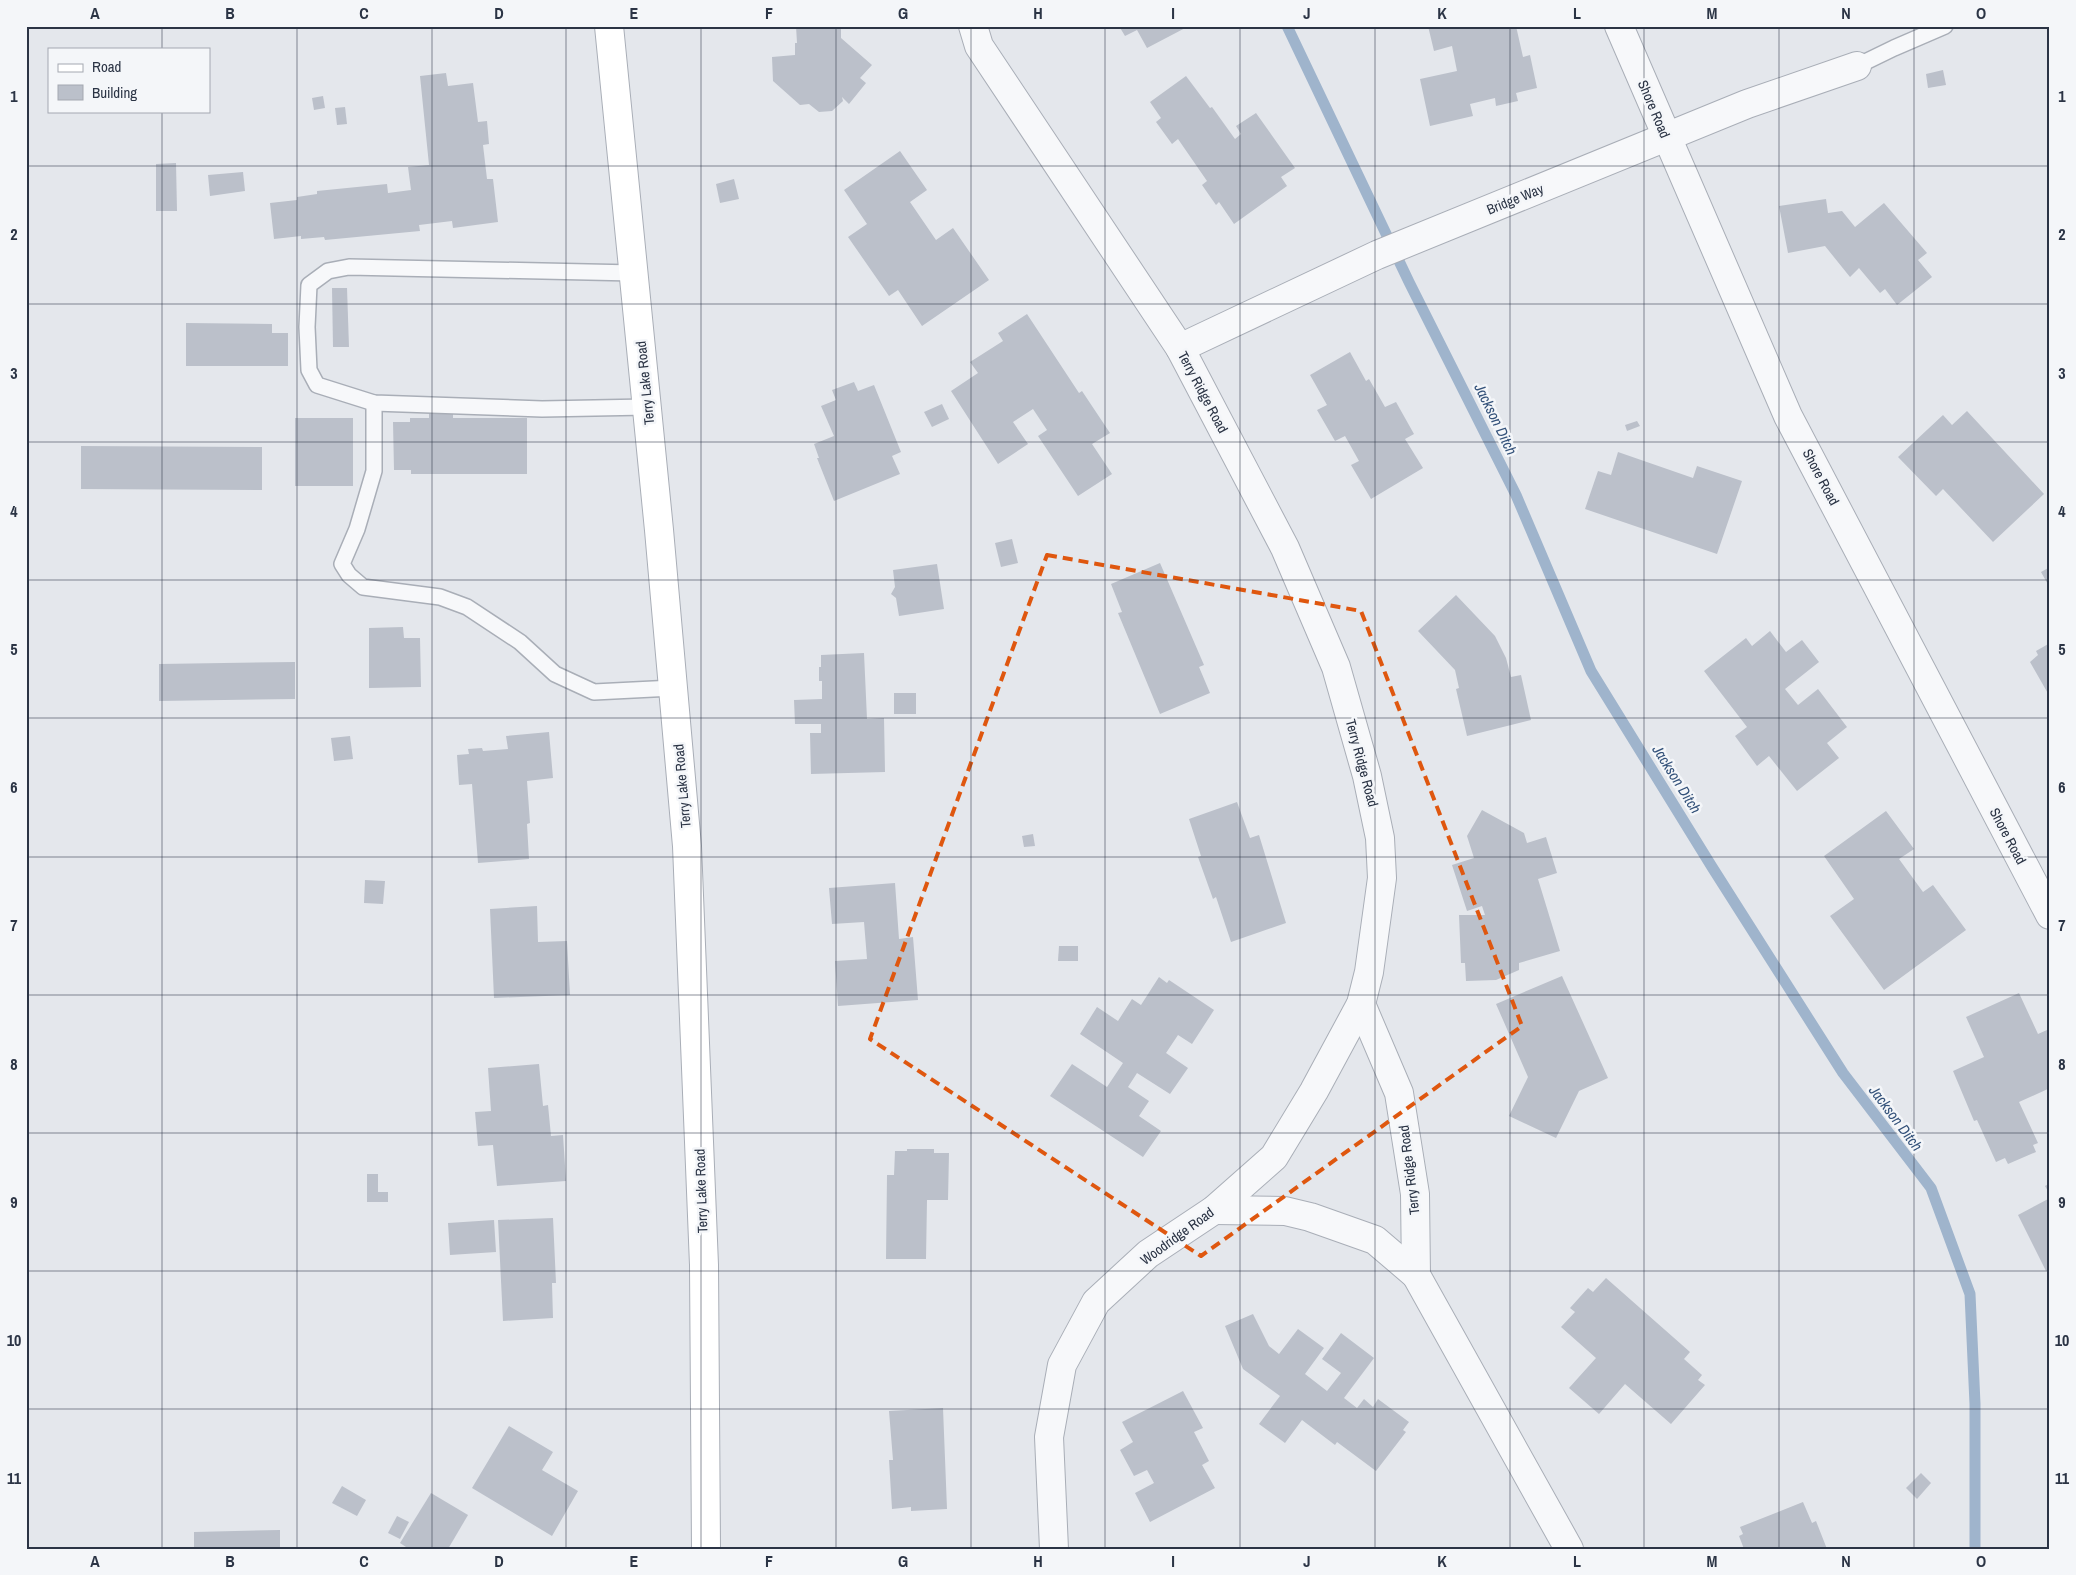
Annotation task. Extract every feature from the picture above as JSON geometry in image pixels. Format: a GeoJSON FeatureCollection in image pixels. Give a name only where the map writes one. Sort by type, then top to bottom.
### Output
{"type":"FeatureCollection","features":[{"type":"Feature","properties":{"kind":"main road","name":"Terry Lake Road"},"geometry":{"type":"LineString","coordinates":[[609,26],[647,407],[687,846],[704,1265],[706,1549]]}},
{"type":"Feature","properties":{"kind":"street","name":"Terry Ridge Road"},"geometry":{"type":"LineString","coordinates":[[973,26],[979,46],[1180,348],[1286,548],[1336,667],[1367,776],[1380,838],[1382,878],[1369,972],[1360,1004],[1399,1093],[1415,1194],[1416,1275],[1569,1549]]}},
{"type":"Feature","properties":{"kind":"street","name":"Shore Road"},"geometry":{"type":"LineString","coordinates":[[1619,26],[1788,416],[2050,916]]}},
{"type":"Feature","properties":{"kind":"street","name":"Bridge Way"},"geometry":{"type":"LineString","coordinates":[[1180,348],[1377,255],[1747,104],[1857,66]]}},
{"type":"Feature","properties":{"kind":"street","name":"Woodridge Road"},"geometry":{"type":"LineString","coordinates":[[1054,1549],[1049,1437],[1062,1365],[1096,1302],[1148,1254],[1214,1210],[1274,1156],[1314,1092],[1360,1004]]}},
{"type":"Feature","properties":{"kind":"street"},"geometry":{"type":"LineString","coordinates":[[1214,1210],[1286,1212],[1310,1217],[1375,1240],[1416,1275]]}},
{"type":"Feature","properties":{"kind":"lane"},"geometry":{"type":"LineString","coordinates":[[1857,66],[1945,26]]}},
{"type":"Feature","properties":{"kind":"lane"},"geometry":{"type":"LineString","coordinates":[[634,273],[349,267],[328,271],[309,285],[307,327],[309,370],[317,385],[374,403],[542,409],[647,407]]}},
{"type":"Feature","properties":{"kind":"lane"},"geometry":{"type":"LineString","coordinates":[[374,403],[374,471],[358,529],[342,564],[349,575],[363,587],[440,597],[467,607],[520,642],[555,674],[594,692],[673,688]]}},
{"type":"Feature","properties":{"kind":"highlighted area"},"geometry":{"type":"Polygon","coordinates":[[[1047,555],[1361,611],[1522,1026],[1201,1256],[870,1039],[1047,555]]]}},
{"type":"Feature","properties":{"kind":"building"},"geometry":{"type":"Polygon","coordinates":[[[796,26],[841,26],[841,38],[872,65],[860,78],[866,83],[849,104],[842,97],[843,101],[832,111],[819,112],[809,104],[800,105],[773,81],[772,57],[795,55],[795,43],[797,43],[796,26]]]}},
{"type":"Feature","properties":{"kind":"building"},"geometry":{"type":"Polygon","coordinates":[[[1119,26],[1189,26],[1147,48],[1137,30],[1125,36],[1119,26]]]}},
{"type":"Feature","properties":{"kind":"building"},"geometry":{"type":"Polygon","coordinates":[[[1428,26],[1516,26],[1523,57],[1530,55],[1537,88],[1516,93],[1518,101],[1496,106],[1495,98],[1470,104],[1473,116],[1430,126],[1420,79],[1457,71],[1452,46],[1434,51],[1428,26]]]}},
{"type":"Feature","properties":{"kind":"building"},"geometry":{"type":"Polygon","coordinates":[[[1943,70],[1946,85],[1928,88],[1926,74],[1943,70]]]}},
{"type":"Feature","properties":{"kind":"building"},"geometry":{"type":"Polygon","coordinates":[[[446,73],[448,86],[473,83],[478,122],[487,121],[489,144],[483,145],[487,179],[493,179],[498,222],[453,228],[452,221],[419,225],[420,231],[325,240],[324,237],[301,239],[301,236],[274,239],[270,203],[297,200],[297,197],[317,194],[317,191],[387,184],[388,193],[411,190],[408,167],[429,165],[420,76],[446,73]]]}},
{"type":"Feature","properties":{"kind":"building"},"geometry":{"type":"Polygon","coordinates":[[[1186,76],[1235,139],[1241,134],[1236,126],[1256,113],[1295,168],[1281,177],[1287,186],[1234,224],[1219,202],[1216,205],[1202,185],[1207,181],[1178,139],[1172,144],[1156,122],[1161,118],[1150,102],[1186,76]]]}},
{"type":"Feature","properties":{"kind":"building"},"geometry":{"type":"Polygon","coordinates":[[[323,96],[325,108],[314,110],[312,98],[323,96]]]}},
{"type":"Feature","properties":{"kind":"building"},"geometry":{"type":"Polygon","coordinates":[[[345,107],[347,124],[337,125],[335,108],[345,107]]]}},
{"type":"Feature","properties":{"kind":"building"},"geometry":{"type":"Polygon","coordinates":[[[900,151],[927,190],[910,202],[936,240],[953,228],[989,280],[922,326],[898,290],[889,296],[848,237],[867,224],[844,190],[900,151]]]}},
{"type":"Feature","properties":{"kind":"building"},"geometry":{"type":"Polygon","coordinates":[[[176,163],[177,211],[156,211],[156,164],[176,163]]]}},
{"type":"Feature","properties":{"kind":"building"},"geometry":{"type":"Polygon","coordinates":[[[243,172],[245,191],[210,196],[208,175],[243,172]]]}},
{"type":"Feature","properties":{"kind":"building"},"geometry":{"type":"Polygon","coordinates":[[[734,179],[739,199],[720,203],[716,184],[734,179]]]}},
{"type":"Feature","properties":{"kind":"building"},"geometry":{"type":"Polygon","coordinates":[[[1826,199],[1828,213],[1842,211],[1855,227],[1884,203],[1927,253],[1918,260],[1932,277],[1897,305],[1885,289],[1880,293],[1859,268],[1850,277],[1825,246],[1788,253],[1779,206],[1826,199]]]}},
{"type":"Feature","properties":{"kind":"building"},"geometry":{"type":"Polygon","coordinates":[[[332,288],[347,288],[349,347],[333,347],[332,288]]]}},
{"type":"Feature","properties":{"kind":"building"},"geometry":{"type":"Polygon","coordinates":[[[1027,314],[1079,393],[1082,391],[1110,433],[1092,444],[1112,474],[1078,496],[1038,436],[1047,430],[1033,409],[1013,422],[1028,444],[998,464],[951,391],[978,373],[970,362],[1003,341],[998,333],[1027,314]]]}},
{"type":"Feature","properties":{"kind":"building"},"geometry":{"type":"Polygon","coordinates":[[[186,323],[272,324],[272,333],[288,333],[288,366],[186,366],[186,323]]]}},
{"type":"Feature","properties":{"kind":"building"},"geometry":{"type":"Polygon","coordinates":[[[1350,352],[1366,381],[1369,379],[1385,407],[1396,402],[1414,434],[1405,439],[1423,468],[1371,499],[1351,465],[1359,461],[1345,436],[1335,441],[1317,410],[1327,405],[1310,375],[1350,352]]]}},
{"type":"Feature","properties":{"kind":"building"},"geometry":{"type":"Polygon","coordinates":[[[854,382],[858,391],[874,385],[901,452],[892,456],[900,474],[834,501],[817,458],[819,458],[814,444],[834,436],[821,406],[836,400],[832,390],[854,382]]]}},
{"type":"Feature","properties":{"kind":"building"},"geometry":{"type":"Polygon","coordinates":[[[942,404],[949,419],[932,427],[924,412],[942,404]]]}},
{"type":"Feature","properties":{"kind":"building"},"geometry":{"type":"Polygon","coordinates":[[[1967,411],[2044,494],[1993,542],[1943,489],[1936,496],[1898,457],[1943,415],[1952,425],[1967,411]]]}},
{"type":"Feature","properties":{"kind":"building"},"geometry":{"type":"Polygon","coordinates":[[[429,413],[453,413],[453,418],[527,418],[527,474],[411,474],[411,470],[394,470],[393,422],[410,422],[410,418],[429,418],[429,413]]]}},
{"type":"Feature","properties":{"kind":"building"},"geometry":{"type":"Polygon","coordinates":[[[295,418],[353,418],[353,486],[295,486],[295,418]]]}},
{"type":"Feature","properties":{"kind":"building"},"geometry":{"type":"Polygon","coordinates":[[[1637,421],[1640,426],[1627,431],[1625,425],[1637,421]]]}},
{"type":"Feature","properties":{"kind":"building"},"geometry":{"type":"Polygon","coordinates":[[[81,446],[262,447],[262,490],[81,489],[81,446]]]}},
{"type":"Feature","properties":{"kind":"building"},"geometry":{"type":"Polygon","coordinates":[[[1618,452],[1693,478],[1697,466],[1742,481],[1717,554],[1585,509],[1598,471],[1611,475],[1618,452]]]}},
{"type":"Feature","properties":{"kind":"building"},"geometry":{"type":"Polygon","coordinates":[[[1012,539],[1018,563],[1001,567],[995,543],[1012,539]]]}},
{"type":"Feature","properties":{"kind":"building"},"geometry":{"type":"Polygon","coordinates":[[[1160,563],[1204,665],[1199,667],[1210,693],[1160,714],[1118,613],[1122,612],[1111,584],[1160,563]]]}},
{"type":"Feature","properties":{"kind":"building"},"geometry":{"type":"Polygon","coordinates":[[[937,564],[944,609],[899,616],[896,598],[891,594],[895,587],[893,570],[937,564]]]}},
{"type":"Feature","properties":{"kind":"building"},"geometry":{"type":"Polygon","coordinates":[[[2050,567],[2050,588],[2041,572],[2050,567]]]}},
{"type":"Feature","properties":{"kind":"building"},"geometry":{"type":"Polygon","coordinates":[[[1456,595],[1495,636],[1506,658],[1511,677],[1521,675],[1531,720],[1467,736],[1456,689],[1459,688],[1455,670],[1418,631],[1456,595]]]}},
{"type":"Feature","properties":{"kind":"building"},"geometry":{"type":"Polygon","coordinates":[[[403,627],[404,638],[420,638],[421,687],[369,688],[369,628],[403,627]]]}},
{"type":"Feature","properties":{"kind":"building"},"geometry":{"type":"Polygon","coordinates":[[[1770,631],[1786,652],[1802,640],[1819,662],[1785,689],[1798,705],[1818,689],[1847,727],[1827,743],[1839,758],[1797,791],[1769,756],[1757,766],[1735,736],[1747,727],[1704,671],[1746,638],[1752,646],[1770,631]]]}},
{"type":"Feature","properties":{"kind":"building"},"geometry":{"type":"Polygon","coordinates":[[[2050,643],[2050,697],[2030,662],[2038,655],[2036,651],[2050,643]]]}},
{"type":"Feature","properties":{"kind":"building"},"geometry":{"type":"Polygon","coordinates":[[[864,653],[867,719],[884,718],[885,772],[811,774],[810,733],[821,733],[821,724],[795,724],[794,700],[822,699],[822,681],[819,681],[821,655],[864,653]]]}},
{"type":"Feature","properties":{"kind":"building"},"geometry":{"type":"Polygon","coordinates":[[[295,662],[295,699],[159,701],[159,664],[295,662]]]}},
{"type":"Feature","properties":{"kind":"building"},"geometry":{"type":"Polygon","coordinates":[[[894,693],[916,693],[916,714],[894,714],[894,693]]]}},
{"type":"Feature","properties":{"kind":"building"},"geometry":{"type":"Polygon","coordinates":[[[549,732],[553,778],[527,781],[530,823],[527,824],[529,859],[478,863],[472,784],[459,785],[457,755],[469,754],[468,749],[482,748],[483,751],[508,749],[506,736],[549,732]]]}},
{"type":"Feature","properties":{"kind":"building"},"geometry":{"type":"Polygon","coordinates":[[[350,736],[353,759],[334,761],[331,738],[350,736]]]}},
{"type":"Feature","properties":{"kind":"building"},"geometry":{"type":"Polygon","coordinates":[[[1237,802],[1250,838],[1259,835],[1286,923],[1231,942],[1216,897],[1213,899],[1198,857],[1201,856],[1189,819],[1237,802]]]}},
{"type":"Feature","properties":{"kind":"building"},"geometry":{"type":"Polygon","coordinates":[[[1482,810],[1524,833],[1527,843],[1546,837],[1557,873],[1538,879],[1560,951],[1519,963],[1519,970],[1496,980],[1466,981],[1465,963],[1461,963],[1459,915],[1485,915],[1482,906],[1467,911],[1452,865],[1474,858],[1467,836],[1482,810]]]}},
{"type":"Feature","properties":{"kind":"building"},"geometry":{"type":"Polygon","coordinates":[[[1886,811],[1914,849],[1899,859],[1923,892],[1933,885],[1966,930],[1884,990],[1830,916],[1854,899],[1824,856],[1886,811]]]}},
{"type":"Feature","properties":{"kind":"building"},"geometry":{"type":"Polygon","coordinates":[[[1033,834],[1035,846],[1024,847],[1022,836],[1033,834]]]}},
{"type":"Feature","properties":{"kind":"building"},"geometry":{"type":"Polygon","coordinates":[[[365,880],[385,881],[383,904],[364,903],[365,880]]]}},
{"type":"Feature","properties":{"kind":"building"},"geometry":{"type":"Polygon","coordinates":[[[895,883],[899,939],[913,937],[918,1000],[838,1006],[835,961],[867,959],[864,922],[832,924],[829,888],[895,883]]]}},
{"type":"Feature","properties":{"kind":"building"},"geometry":{"type":"Polygon","coordinates":[[[537,906],[538,942],[567,941],[570,995],[494,998],[490,909],[537,906]]]}},
{"type":"Feature","properties":{"kind":"building"},"geometry":{"type":"Polygon","coordinates":[[[1059,946],[1078,946],[1078,961],[1058,961],[1059,946]]]}},
{"type":"Feature","properties":{"kind":"building"},"geometry":{"type":"Polygon","coordinates":[[[1562,976],[1608,1078],[1579,1091],[1556,1138],[1509,1116],[1528,1077],[1496,1004],[1562,976]]]}},
{"type":"Feature","properties":{"kind":"building"},"geometry":{"type":"Polygon","coordinates":[[[1159,977],[1167,983],[1169,980],[1214,1010],[1192,1044],[1178,1035],[1166,1053],[1188,1068],[1170,1094],[1137,1073],[1128,1087],[1149,1101],[1139,1116],[1161,1131],[1143,1157],[1050,1096],[1072,1064],[1107,1087],[1123,1063],[1080,1034],[1097,1007],[1118,1021],[1132,999],[1141,1005],[1159,977]]]}},
{"type":"Feature","properties":{"kind":"building"},"geometry":{"type":"Polygon","coordinates":[[[2019,993],[2038,1034],[2047,1030],[2050,1037],[2050,1088],[2019,1102],[2038,1143],[2033,1145],[2036,1152],[2008,1164],[2005,1158],[1996,1162],[1977,1120],[1974,1121],[1953,1071],[1984,1057],[1966,1017],[2019,993]]]}},
{"type":"Feature","properties":{"kind":"building"},"geometry":{"type":"Polygon","coordinates":[[[539,1064],[543,1106],[548,1105],[551,1136],[563,1135],[566,1181],[497,1186],[493,1145],[478,1146],[475,1112],[491,1111],[488,1068],[539,1064]]]}},
{"type":"Feature","properties":{"kind":"building"},"geometry":{"type":"Polygon","coordinates":[[[907,1149],[934,1149],[934,1153],[949,1153],[948,1200],[927,1200],[926,1259],[886,1259],[887,1175],[894,1175],[895,1151],[907,1151],[907,1149]]]}},
{"type":"Feature","properties":{"kind":"building"},"geometry":{"type":"Polygon","coordinates":[[[367,1174],[378,1174],[378,1192],[388,1192],[388,1202],[367,1202],[367,1174]]]}},
{"type":"Feature","properties":{"kind":"building"},"geometry":{"type":"Polygon","coordinates":[[[2050,1183],[2050,1195],[2045,1186],[2050,1183]]]}},
{"type":"Feature","properties":{"kind":"building"},"geometry":{"type":"Polygon","coordinates":[[[2050,1198],[2050,1269],[2046,1271],[2018,1215],[2050,1198]]]}},
{"type":"Feature","properties":{"kind":"building"},"geometry":{"type":"Polygon","coordinates":[[[553,1218],[556,1283],[552,1283],[553,1318],[503,1321],[498,1220],[553,1218]]]}},
{"type":"Feature","properties":{"kind":"building"},"geometry":{"type":"Polygon","coordinates":[[[494,1220],[496,1252],[450,1255],[448,1223],[494,1220]]]}},
{"type":"Feature","properties":{"kind":"building"},"geometry":{"type":"Polygon","coordinates":[[[1606,1278],[1690,1352],[1684,1359],[1702,1375],[1698,1380],[1705,1385],[1671,1424],[1625,1384],[1599,1414],[1569,1388],[1596,1358],[1561,1327],[1575,1312],[1570,1308],[1588,1288],[1593,1292],[1606,1278]]]}},
{"type":"Feature","properties":{"kind":"building"},"geometry":{"type":"Polygon","coordinates":[[[1253,1314],[1269,1346],[1279,1354],[1298,1329],[1324,1348],[1305,1374],[1327,1391],[1341,1373],[1322,1359],[1341,1333],[1374,1358],[1344,1398],[1357,1408],[1364,1399],[1373,1407],[1378,1399],[1409,1422],[1403,1430],[1406,1432],[1376,1471],[1337,1442],[1335,1445],[1302,1420],[1285,1443],[1259,1424],[1280,1396],[1243,1369],[1225,1326],[1253,1314]]]}},
{"type":"Feature","properties":{"kind":"building"},"geometry":{"type":"Polygon","coordinates":[[[1183,1391],[1203,1428],[1194,1432],[1209,1461],[1202,1465],[1215,1488],[1150,1522],[1135,1493],[1154,1483],[1147,1470],[1134,1476],[1120,1450],[1133,1442],[1122,1422],[1183,1391]]]}},
{"type":"Feature","properties":{"kind":"building"},"geometry":{"type":"Polygon","coordinates":[[[943,1408],[947,1509],[911,1511],[911,1507],[892,1509],[889,1460],[893,1460],[889,1411],[943,1408]]]}},
{"type":"Feature","properties":{"kind":"building"},"geometry":{"type":"Polygon","coordinates":[[[509,1426],[553,1452],[542,1470],[578,1491],[552,1536],[472,1488],[509,1426]]]}},
{"type":"Feature","properties":{"kind":"building"},"geometry":{"type":"Polygon","coordinates":[[[1921,1473],[1931,1483],[1917,1499],[1906,1488],[1921,1473]]]}},
{"type":"Feature","properties":{"kind":"building"},"geometry":{"type":"Polygon","coordinates":[[[342,1486],[366,1500],[357,1516],[332,1503],[342,1486]]]}},
{"type":"Feature","properties":{"kind":"building"},"geometry":{"type":"Polygon","coordinates":[[[431,1493],[468,1515],[448,1549],[409,1549],[400,1543],[431,1493]]]}},
{"type":"Feature","properties":{"kind":"building"},"geometry":{"type":"Polygon","coordinates":[[[1803,1502],[1812,1523],[1816,1521],[1827,1549],[1744,1549],[1739,1536],[1743,1534],[1740,1527],[1803,1502]]]}},
{"type":"Feature","properties":{"kind":"building"},"geometry":{"type":"Polygon","coordinates":[[[397,1516],[409,1522],[400,1539],[388,1533],[397,1516]]]}},
{"type":"Feature","properties":{"kind":"building"},"geometry":{"type":"Polygon","coordinates":[[[280,1530],[280,1549],[194,1549],[194,1532],[280,1530]]]}},
{"type":"Feature","properties":{"kind":"waterway","name":"Jackson Ditch"},"geometry":{"type":"LineString","coordinates":[[1287,26],[1409,282],[1516,495],[1591,671],[1712,867],[1843,1073],[1931,1188],[1970,1294],[1975,1404],[1975,1549]]}}]}
